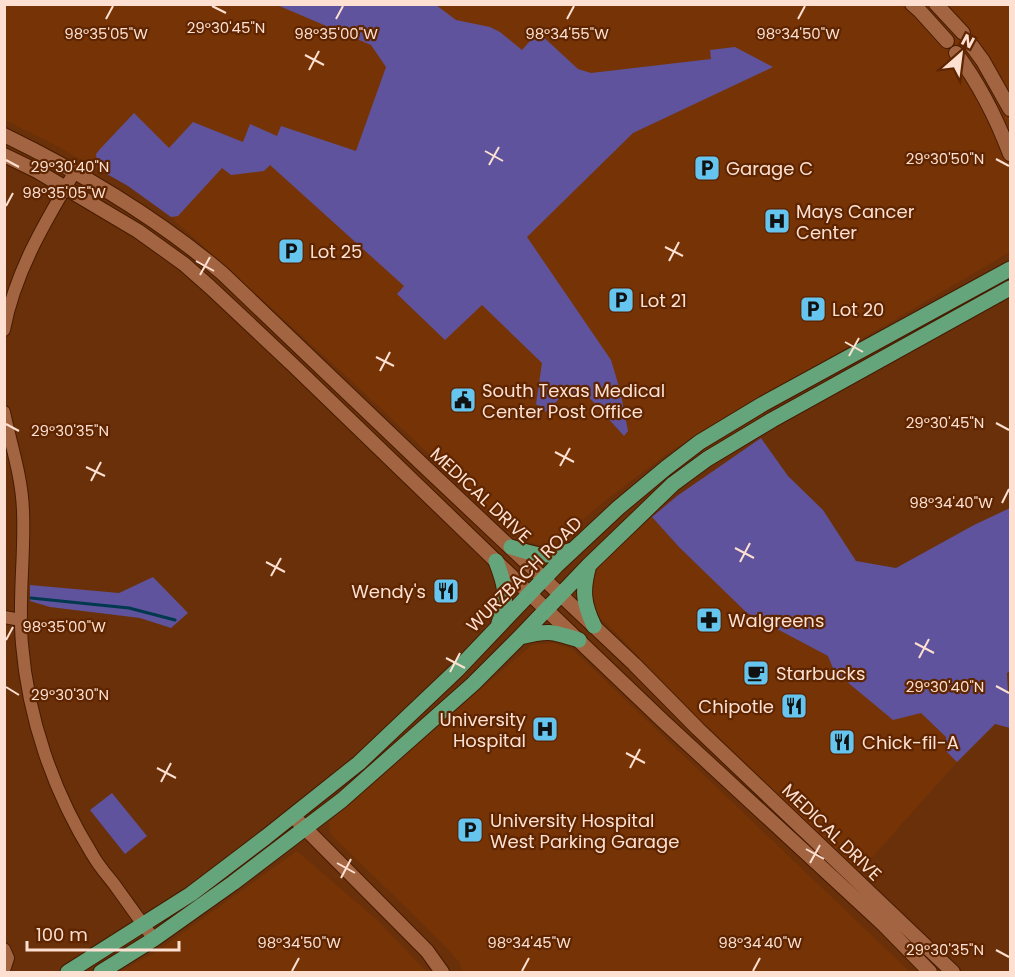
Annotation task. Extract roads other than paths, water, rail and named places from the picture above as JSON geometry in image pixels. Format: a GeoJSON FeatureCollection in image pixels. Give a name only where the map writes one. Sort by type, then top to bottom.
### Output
{"type":"FeatureCollection","features":[{"type":"Feature","properties":{"kind":"main road","name":"WURZBACH ROAD"},"geometry":{"type":"LineString","coordinates":[[68,972],[144,926],[191,894],[359,763],[457,670],[575,548],[642,486],[700,442],[763,404],[1011,269]]}},
{"type":"Feature","properties":{"kind":"main road"},"geometry":{"type":"LineString","coordinates":[[101,972],[154,939],[233,883],[368,778],[473,684],[673,484],[707,459],[772,420],[1010,289]]}},
{"type":"Feature","properties":{"kind":"main road"},"geometry":{"type":"LineString","coordinates":[[511,547],[541,556],[562,554],[575,548]]}},
{"type":"Feature","properties":{"kind":"main road"},"geometry":{"type":"LineString","coordinates":[[496,561],[506,591],[506,602],[497,628]]}},
{"type":"Feature","properties":{"kind":"main road"},"geometry":{"type":"LineString","coordinates":[[590,565],[584,592],[587,612],[594,626]]}},
{"type":"Feature","properties":{"kind":"main road"},"geometry":{"type":"LineString","coordinates":[[520,638],[546,631],[579,640]]}},
{"type":"Feature","properties":{"kind":"street"},"geometry":{"type":"LineString","coordinates":[[936,4],[963,33]]}},
{"type":"Feature","properties":{"kind":"street"},"geometry":{"type":"LineString","coordinates":[[920,7],[947,41]]}},
{"type":"Feature","properties":{"kind":"street"},"geometry":{"type":"LineString","coordinates":[[972,45],[1011,109]]}},
{"type":"Feature","properties":{"kind":"street"},"geometry":{"type":"LineString","coordinates":[[956,53],[969,70],[996,118],[1011,154]]}},
{"type":"Feature","properties":{"kind":"street","name":"MEDICAL DRIVE"},"geometry":{"type":"LineString","coordinates":[[4,135],[45,155],[148,216],[222,273],[561,594],[698,729],[953,972]]}},
{"type":"Feature","properties":{"kind":"street","name":"MEDICAL DRIVE"},"geometry":{"type":"LineString","coordinates":[[4,155],[37,171],[138,231],[210,286],[663,721],[884,924],[930,972]]}},
{"type":"Feature","properties":{"kind":"street"},"geometry":{"type":"LineString","coordinates":[[4,330],[25,260],[74,172]]}},
{"type":"Feature","properties":{"kind":"street"},"geometry":{"type":"LineString","coordinates":[[4,412],[18,469],[23,512],[21,620],[23,653],[38,730],[55,782],[72,819],[93,856],[154,939]]}},
{"type":"Feature","properties":{"kind":"street"},"geometry":{"type":"LineString","coordinates":[[4,618],[21,620]]}},
{"type":"Feature","properties":{"kind":"street"},"geometry":{"type":"LineString","coordinates":[[293,816],[426,951],[442,972]]}},
{"type":"Feature","properties":{"kind":"street"},"geometry":{"type":"LineString","coordinates":[[4,949],[8,958],[4,970]]}},
{"type":"Feature","properties":{"kind":"waterway"},"geometry":{"type":"LineString","coordinates":[[31,598],[129,608],[175,620]]}},
{"type":"Feature","properties":{"kind":"place","name":"Garage C"},"geometry":{"type":"Point","coordinates":[707,168]}},
{"type":"Feature","properties":{"kind":"place","name":"Mays Cancer Center"},"geometry":{"type":"Point","coordinates":[777,221]}},
{"type":"Feature","properties":{"kind":"place","name":"Lot 25"},"geometry":{"type":"Point","coordinates":[291,251]}},
{"type":"Feature","properties":{"kind":"place","name":"Lot 21"},"geometry":{"type":"Point","coordinates":[621,300]}},
{"type":"Feature","properties":{"kind":"place","name":"Lot 20"},"geometry":{"type":"Point","coordinates":[813,309]}},
{"type":"Feature","properties":{"kind":"place","name":"South Texas Medical Center Post Office"},"geometry":{"type":"Point","coordinates":[463,400]}},
{"type":"Feature","properties":{"kind":"place","name":"Wendy's"},"geometry":{"type":"Point","coordinates":[446,591]}},
{"type":"Feature","properties":{"kind":"place","name":"Walgreens"},"geometry":{"type":"Point","coordinates":[709,620]}},
{"type":"Feature","properties":{"kind":"place","name":"Starbucks"},"geometry":{"type":"Point","coordinates":[756,673]}},
{"type":"Feature","properties":{"kind":"place","name":"Chipotle"},"geometry":{"type":"Point","coordinates":[794,706]}},
{"type":"Feature","properties":{"kind":"place","name":"University Hospital"},"geometry":{"type":"Point","coordinates":[545,729]}},
{"type":"Feature","properties":{"kind":"place","name":"Chick-fil-A"},"geometry":{"type":"Point","coordinates":[842,742]}},
{"type":"Feature","properties":{"kind":"place","name":"University Hospital West Parking Garage"},"geometry":{"type":"Point","coordinates":[470,830]}}]}
